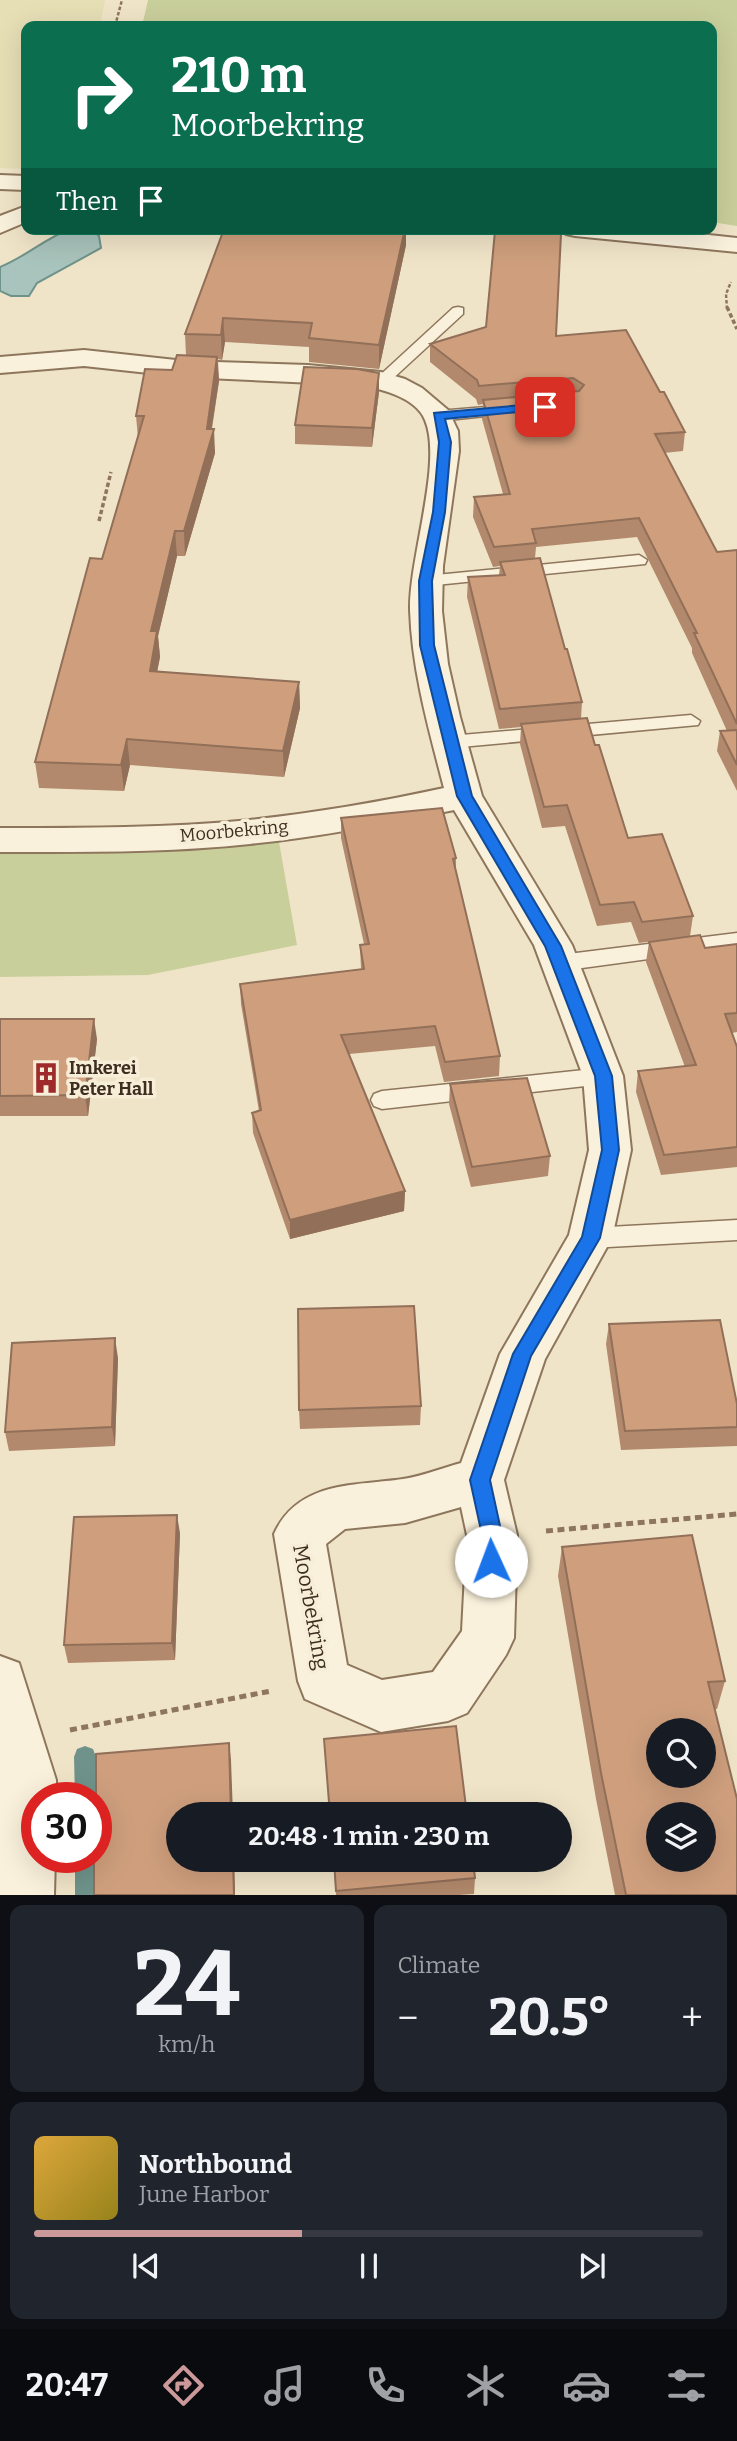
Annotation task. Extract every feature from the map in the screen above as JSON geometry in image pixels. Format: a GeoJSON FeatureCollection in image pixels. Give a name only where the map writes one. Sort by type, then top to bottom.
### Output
{"type":"FeatureCollection","features":[{"type":"Feature","properties":{"kind":"street"},"geometry":{"type":"LineString","coordinates":[[0,182],[21,183]]}},
{"type":"Feature","properties":{"kind":"street"},"geometry":{"type":"LineString","coordinates":[[0,226],[21,216]]}},
{"type":"Feature","properties":{"kind":"street"},"geometry":{"type":"LineString","coordinates":[[636,235],[737,245]]}},
{"type":"Feature","properties":{"kind":"street"},"geometry":{"type":"LineString","coordinates":[[0,365],[42,359],[84,358],[182,369],[383,380],[417,396],[438,416],[445,442],[439,512],[426,581],[427,645],[464,796],[553,946],[603,1076],[610,1150],[590,1238],[523,1354],[480,1480]]}},
{"type":"Feature","properties":{"kind":"street","name":"Moorbekring"},"geometry":{"type":"LineString","coordinates":[[0,840],[131,839],[249,832],[356,818],[464,796]]}},
{"type":"Feature","properties":{"kind":"street","name":"Moorbekring"},"geometry":{"type":"LineString","coordinates":[[480,1480],[492,1535],[488,1637],[448,1695],[381,1706],[324,1681],[299,1534],[335,1508],[405,1501],[480,1480]]}},
{"type":"Feature","properties":{"kind":"street"},"geometry":{"type":"LineString","coordinates":[[0,1681],[29,1780],[26,1895]]}},
{"type":"Feature","properties":{"kind":"lane"},"geometry":{"type":"LineString","coordinates":[[383,380],[458,311]]}},
{"type":"Feature","properties":{"kind":"lane"},"geometry":{"type":"LineString","coordinates":[[438,416],[532,408]]}},
{"type":"Feature","properties":{"kind":"lane"},"geometry":{"type":"LineString","coordinates":[[426,581],[639,560]]}},
{"type":"Feature","properties":{"kind":"lane"},"geometry":{"type":"LineString","coordinates":[[450,742],[691,720]]}},
{"type":"Feature","properties":{"kind":"lane"},"geometry":{"type":"LineString","coordinates":[[560,963],[737,940]]}},
{"type":"Feature","properties":{"kind":"lane"},"geometry":{"type":"LineString","coordinates":[[383,1100],[603,1076]]}},
{"type":"Feature","properties":{"kind":"lane"},"geometry":{"type":"LineString","coordinates":[[590,1238],[737,1230]]}},
{"type":"Feature","properties":{"kind":"path"},"geometry":{"type":"LineString","coordinates":[[117,21],[122,0]]}},
{"type":"Feature","properties":{"kind":"path"},"geometry":{"type":"LineString","coordinates":[[737,274],[725,290],[725,310],[737,329]]}},
{"type":"Feature","properties":{"kind":"path"},"geometry":{"type":"LineString","coordinates":[[99,521],[111,472]]}},
{"type":"Feature","properties":{"kind":"path"},"geometry":{"type":"LineString","coordinates":[[492,1535],[737,1514]]}},
{"type":"Feature","properties":{"kind":"path"},"geometry":{"type":"LineString","coordinates":[[17,1740],[324,1681]]}},
{"type":"Feature","properties":{"kind":"shaded area"},"geometry":{"type":"Polygon","coordinates":[[[0,0],[105,0],[101,21],[21,21],[21,169],[0,168],[0,0]]]}},
{"type":"Feature","properties":{"kind":"green space"},"geometry":{"type":"Polygon","coordinates":[[[148,0],[737,0],[737,226],[717,223],[717,21],[143,21],[148,0]]]}},
{"type":"Feature","properties":{"kind":"green space"},"geometry":{"type":"Polygon","coordinates":[[[278,836],[297,945],[148,975],[0,977],[0,851],[278,836]]]}},
{"type":"Feature","properties":{"kind":"water"},"geometry":{"type":"Polygon","coordinates":[[[58,235],[98,235],[101,248],[37,283],[29,296],[11,296],[0,291],[0,267],[58,235]]]}},
{"type":"Feature","properties":{"kind":"building"},"geometry":{"type":"Polygon","coordinates":[[[222,235],[404,235],[379,345],[309,338],[312,323],[223,318],[221,335],[185,334],[222,235]]]}},
{"type":"Feature","properties":{"kind":"building"},"geometry":{"type":"Polygon","coordinates":[[[495,235],[561,235],[556,336],[626,330],[685,432],[655,434],[717,552],[737,550],[737,724],[694,633],[697,633],[639,518],[532,529],[536,543],[494,547],[474,497],[510,494],[483,400],[579,391],[584,385],[573,378],[479,386],[477,380],[430,344],[486,327],[495,235]]]}},
{"type":"Feature","properties":{"kind":"building"},"geometry":{"type":"Polygon","coordinates":[[[177,355],[217,357],[207,429],[214,429],[184,531],[175,531],[151,631],[157,631],[150,671],[299,682],[283,751],[127,739],[121,765],[35,762],[90,558],[102,559],[144,416],[136,416],[145,369],[172,370],[177,355]]]}},
{"type":"Feature","properties":{"kind":"building"},"geometry":{"type":"Polygon","coordinates":[[[304,367],[357,369],[379,373],[372,428],[295,425],[304,367]]]}},
{"type":"Feature","properties":{"kind":"building"},"geometry":{"type":"Polygon","coordinates":[[[540,558],[582,702],[500,709],[468,577],[505,575],[500,562],[540,558]]]}},
{"type":"Feature","properties":{"kind":"building"},"geometry":{"type":"Polygon","coordinates":[[[587,718],[595,745],[599,745],[628,838],[662,834],[693,916],[642,922],[634,902],[600,905],[567,805],[544,807],[521,724],[587,718]]]}},
{"type":"Feature","properties":{"kind":"building"},"geometry":{"type":"Polygon","coordinates":[[[737,730],[737,765],[720,731],[737,730]]]}},
{"type":"Feature","properties":{"kind":"building"},"geometry":{"type":"Polygon","coordinates":[[[442,808],[456,858],[453,859],[500,1056],[445,1062],[435,1026],[341,1035],[405,1191],[290,1220],[252,1113],[261,1110],[240,984],[364,969],[360,945],[369,944],[341,818],[442,808]]]}},
{"type":"Feature","properties":{"kind":"building"},"geometry":{"type":"Polygon","coordinates":[[[700,935],[705,948],[737,944],[737,1013],[725,1014],[737,1047],[737,1147],[664,1155],[638,1071],[696,1065],[649,942],[700,935]]]}},
{"type":"Feature","properties":{"kind":"building","name":"Imkerei Peter Hall"},"geometry":{"type":"Polygon","coordinates":[[[0,1019],[94,1019],[85,1095],[0,1096],[0,1019]]]}},
{"type":"Feature","properties":{"kind":"building"},"geometry":{"type":"Polygon","coordinates":[[[527,1078],[550,1156],[472,1167],[450,1084],[527,1078]]]}},
{"type":"Feature","properties":{"kind":"building"},"geometry":{"type":"Polygon","coordinates":[[[414,1306],[421,1406],[299,1410],[298,1309],[414,1306]]]}},
{"type":"Feature","properties":{"kind":"building"},"geometry":{"type":"Polygon","coordinates":[[[720,1320],[737,1404],[737,1427],[625,1431],[609,1324],[720,1320]]]}},
{"type":"Feature","properties":{"kind":"building"},"geometry":{"type":"Polygon","coordinates":[[[115,1338],[112,1427],[5,1432],[12,1343],[115,1338]]]}},
{"type":"Feature","properties":{"kind":"building"},"geometry":{"type":"Polygon","coordinates":[[[177,1515],[172,1643],[64,1645],[74,1517],[177,1515]]]}},
{"type":"Feature","properties":{"kind":"building"},"geometry":{"type":"Polygon","coordinates":[[[692,1535],[725,1681],[708,1682],[737,1799],[737,1895],[626,1895],[601,1773],[562,1547],[692,1535]]]}},
{"type":"Feature","properties":{"kind":"building"},"geometry":{"type":"Polygon","coordinates":[[[456,1726],[465,1802],[329,1802],[324,1739],[456,1726]]]}},
{"type":"Feature","properties":{"kind":"building"},"geometry":{"type":"Polygon","coordinates":[[[229,1743],[231,1802],[166,1802],[166,1872],[233,1872],[234,1895],[94,1895],[94,1873],[112,1873],[112,1782],[96,1782],[96,1754],[229,1743]]]}},
{"type":"Feature","properties":{"kind":"building"},"geometry":{"type":"Polygon","coordinates":[[[335,1872],[474,1872],[475,1878],[336,1891],[335,1872]]]}},
{"type":"Feature","properties":{"kind":"waterway"},"geometry":{"type":"LineString","coordinates":[[85,1757],[86,1782]]}},
{"type":"Feature","properties":{"kind":"waterway"},"geometry":{"type":"LineString","coordinates":[[86,1873],[87,1895]]}},
{"type":"Feature","properties":{"kind":"place","name":"Imkerei Peter Hall"},"geometry":{"type":"Point","coordinates":[46,1078]}},
{"type":"Feature","properties":{"kind":"route"},"geometry":{"type":"LineString","coordinates":[[491,1561],[492,1535],[480,1480],[523,1354],[590,1238],[610,1150],[603,1076],[553,946],[464,796],[427,645],[426,581],[439,512],[445,442],[438,416],[545,407]]}}]}
